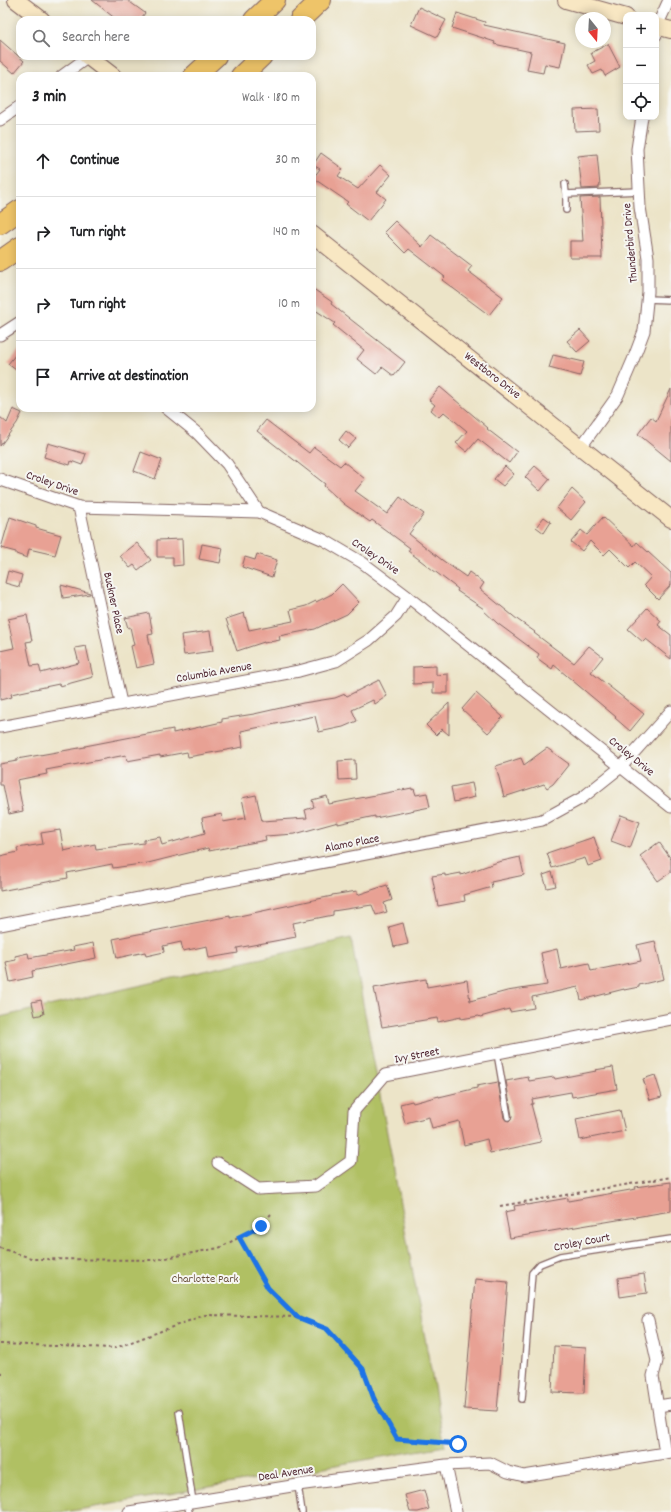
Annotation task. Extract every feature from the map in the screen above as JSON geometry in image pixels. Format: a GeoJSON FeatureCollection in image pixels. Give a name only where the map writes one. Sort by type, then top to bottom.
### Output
{"type":"FeatureCollection","features":[{"type":"Feature","properties":{"kind":"highway"},"geometry":{"type":"LineString","coordinates":[[258,16],[275,0]]}},
{"type":"Feature","properties":{"kind":"highway"},"geometry":{"type":"LineString","coordinates":[[304,16],[322,0]]}},
{"type":"Feature","properties":{"kind":"highway"},"geometry":{"type":"LineString","coordinates":[[198,72],[212,60]]}},
{"type":"Feature","properties":{"kind":"highway"},"geometry":{"type":"LineString","coordinates":[[245,72],[258,60]]}},
{"type":"Feature","properties":{"kind":"highway"},"geometry":{"type":"LineString","coordinates":[[0,224],[16,213]]}},
{"type":"Feature","properties":{"kind":"highway"},"geometry":{"type":"LineString","coordinates":[[0,261],[16,250]]}},
{"type":"Feature","properties":{"kind":"street"},"geometry":{"type":"LineString","coordinates":[[16,0],[37,16]]}},
{"type":"Feature","properties":{"kind":"street"},"geometry":{"type":"LineString","coordinates":[[566,0],[623,16]]}},
{"type":"Feature","properties":{"kind":"street"},"geometry":{"type":"LineString","coordinates":[[660,29],[670,0]]}},
{"type":"Feature","properties":{"kind":"street"},"geometry":{"type":"LineString","coordinates":[[67,72],[83,60]]}},
{"type":"Feature","properties":{"kind":"street"},"geometry":{"type":"LineString","coordinates":[[93,60],[108,72]]}},
{"type":"Feature","properties":{"kind":"street"},"geometry":{"type":"LineString","coordinates":[[0,120],[16,109]]}},
{"type":"Feature","properties":{"kind":"street","name":"Thunderbird Drive"},"geometry":{"type":"LineString","coordinates":[[581,447],[618,394],[644,331],[647,299],[648,258],[640,191],[637,149],[642,120]]}},
{"type":"Feature","properties":{"kind":"street","name":"Westboro Drive"},"geometry":{"type":"LineString","coordinates":[[316,237],[671,519]]}},
{"type":"Feature","properties":{"kind":"street"},"geometry":{"type":"LineString","coordinates":[[0,335],[16,325]]}},
{"type":"Feature","properties":{"kind":"street"},"geometry":{"type":"LineString","coordinates":[[171,412],[197,434],[227,464],[259,512]]}},
{"type":"Feature","properties":{"kind":"street","name":"Croley Drive"},"geometry":{"type":"LineString","coordinates":[[0,479],[79,507],[259,512],[330,544],[363,563],[408,597],[671,807]]}},
{"type":"Feature","properties":{"kind":"street","name":"Buckner Place"},"geometry":{"type":"LineString","coordinates":[[79,507],[121,703]]}},
{"type":"Feature","properties":{"kind":"street","name":"Columbia Avenue"},"geometry":{"type":"LineString","coordinates":[[0,727],[299,670],[336,661],[370,640],[396,616],[408,597]]}},
{"type":"Feature","properties":{"kind":"street","name":"Alamo Place"},"geometry":{"type":"LineString","coordinates":[[0,925],[542,820],[582,798],[621,766],[671,711]]}},
{"type":"Feature","properties":{"kind":"street","name":"Ivy Street"},"geometry":{"type":"LineString","coordinates":[[218,1163],[258,1189],[316,1186],[350,1161],[354,1111],[385,1075],[671,1019]]}},
{"type":"Feature","properties":{"kind":"street"},"geometry":{"type":"LineString","coordinates":[[648,1320],[657,1361],[653,1376],[668,1452]]}},
{"type":"Feature","properties":{"kind":"street"},"geometry":{"type":"LineString","coordinates":[[658,1406],[671,1404]]}},
{"type":"Feature","properties":{"kind":"street","name":"Deal Avenue"},"geometry":{"type":"LineString","coordinates":[[129,1512],[190,1505],[298,1485],[446,1465],[490,1463],[508,1472],[524,1476],[668,1452]]}},
{"type":"Feature","properties":{"kind":"street"},"geometry":{"type":"LineString","coordinates":[[446,1465],[456,1512]]}},
{"type":"Feature","properties":{"kind":"lane"},"geometry":{"type":"LineString","coordinates":[[565,184],[566,210]]}},
{"type":"Feature","properties":{"kind":"lane"},"geometry":{"type":"LineString","coordinates":[[566,194],[640,191]]}},
{"type":"Feature","properties":{"kind":"lane"},"geometry":{"type":"LineString","coordinates":[[647,299],[671,300]]}},
{"type":"Feature","properties":{"kind":"lane"},"geometry":{"type":"LineString","coordinates":[[497,1053],[508,1116]]}},
{"type":"Feature","properties":{"kind":"lane","name":"Croley Court"},"geometry":{"type":"LineString","coordinates":[[522,1399],[532,1273],[540,1264],[560,1256],[671,1239]]}},
{"type":"Feature","properties":{"kind":"lane"},"geometry":{"type":"LineString","coordinates":[[179,1412],[190,1505]]}},
{"type":"Feature","properties":{"kind":"lane"},"geometry":{"type":"LineString","coordinates":[[298,1485],[302,1512]]}},
{"type":"Feature","properties":{"kind":"path"},"geometry":{"type":"LineString","coordinates":[[500,1206],[671,1177]]}},
{"type":"Feature","properties":{"kind":"path"},"geometry":{"type":"LineString","coordinates":[[0,1248],[34,1259],[155,1260],[219,1248],[261,1226],[271,1214]]}},
{"type":"Feature","properties":{"kind":"path"},"geometry":{"type":"LineString","coordinates":[[239,1237],[268,1288],[297,1317]]}},
{"type":"Feature","properties":{"kind":"path"},"geometry":{"type":"LineString","coordinates":[[0,1344],[115,1348],[205,1315],[297,1317],[327,1329],[363,1369],[374,1399],[397,1439],[458,1444]]}},
{"type":"Feature","properties":{"kind":"path"},"geometry":{"type":"LineString","coordinates":[[0,1372],[4,1376]]}},
{"type":"Feature","properties":{"kind":"green space","name":"Charlotte Park"},"geometry":{"type":"Polygon","coordinates":[[[351,938],[445,1446],[66,1512],[0,1512],[0,1017],[351,938]]]}},
{"type":"Feature","properties":{"kind":"building"},"geometry":{"type":"Polygon","coordinates":[[[92,0],[127,0],[145,13],[143,16],[112,16],[92,0]]]}},
{"type":"Feature","properties":{"kind":"building"},"geometry":{"type":"Polygon","coordinates":[[[419,7],[446,20],[437,37],[411,25],[419,7]]]}},
{"type":"Feature","properties":{"kind":"building"},"geometry":{"type":"Polygon","coordinates":[[[457,13],[485,22],[484,25],[565,43],[560,67],[545,64],[543,73],[527,70],[531,52],[494,44],[495,42],[452,28],[457,13]]]}},
{"type":"Feature","properties":{"kind":"building"},"geometry":{"type":"Polygon","coordinates":[[[0,40],[16,54],[16,60],[24,61],[14,73],[0,61],[0,40]]]}},
{"type":"Feature","properties":{"kind":"building"},"geometry":{"type":"Polygon","coordinates":[[[600,48],[610,48],[620,67],[605,76],[602,70],[593,74],[588,65],[595,61],[591,53],[600,48]]]}},
{"type":"Feature","properties":{"kind":"building"},"geometry":{"type":"Polygon","coordinates":[[[598,109],[599,130],[575,131],[574,110],[598,109]]]}},
{"type":"Feature","properties":{"kind":"building"},"geometry":{"type":"Polygon","coordinates":[[[321,153],[343,169],[338,176],[358,189],[380,165],[391,175],[377,192],[386,199],[368,221],[346,204],[348,202],[316,180],[316,174],[320,169],[316,167],[316,160],[321,153]]]}},
{"type":"Feature","properties":{"kind":"building"},"geometry":{"type":"Polygon","coordinates":[[[597,154],[600,186],[599,188],[582,189],[578,156],[597,154]]]}},
{"type":"Feature","properties":{"kind":"building"},"geometry":{"type":"Polygon","coordinates":[[[600,197],[602,258],[570,258],[570,241],[583,241],[580,198],[600,197]]]}},
{"type":"Feature","properties":{"kind":"building"},"geometry":{"type":"Polygon","coordinates":[[[395,221],[422,247],[431,235],[472,266],[468,271],[503,297],[489,315],[442,280],[445,277],[409,249],[405,253],[384,232],[395,221]]]}},
{"type":"Feature","properties":{"kind":"building"},"geometry":{"type":"Polygon","coordinates":[[[316,291],[332,302],[331,304],[405,362],[394,376],[382,367],[376,374],[357,359],[364,350],[333,325],[335,323],[316,311],[316,291]]]}},
{"type":"Feature","properties":{"kind":"building"},"geometry":{"type":"Polygon","coordinates":[[[580,330],[590,341],[577,352],[567,341],[580,330]]]}},
{"type":"Feature","properties":{"kind":"building"},"geometry":{"type":"Polygon","coordinates":[[[16,354],[16,370],[8,364],[16,354]]]}},
{"type":"Feature","properties":{"kind":"building"},"geometry":{"type":"Polygon","coordinates":[[[553,355],[584,362],[580,376],[549,368],[553,355]]]}},
{"type":"Feature","properties":{"kind":"building"},"geometry":{"type":"Polygon","coordinates":[[[440,387],[488,428],[487,429],[517,452],[509,463],[478,439],[467,452],[456,443],[467,431],[444,412],[439,417],[431,410],[435,405],[429,400],[440,387]]]}},
{"type":"Feature","properties":{"kind":"building"},"geometry":{"type":"Polygon","coordinates":[[[671,389],[671,461],[638,434],[651,417],[656,421],[671,389]]]}},
{"type":"Feature","properties":{"kind":"building"},"geometry":{"type":"Polygon","coordinates":[[[13,409],[16,412],[22,413],[17,423],[0,446],[0,417],[7,423],[13,409]]]}},
{"type":"Feature","properties":{"kind":"building"},"geometry":{"type":"Polygon","coordinates":[[[266,420],[309,453],[314,447],[340,466],[344,462],[365,479],[355,491],[387,514],[400,497],[424,514],[409,534],[466,577],[469,572],[484,583],[480,589],[574,663],[589,646],[603,657],[591,672],[644,714],[630,731],[615,718],[616,717],[554,665],[552,669],[537,658],[539,654],[497,623],[483,610],[484,609],[457,591],[458,589],[408,551],[410,548],[372,520],[370,522],[344,504],[324,486],[325,484],[257,431],[266,420]]]}},
{"type":"Feature","properties":{"kind":"building"},"geometry":{"type":"Polygon","coordinates":[[[346,431],[356,439],[348,448],[339,440],[346,431]]]}},
{"type":"Feature","properties":{"kind":"building"},"geometry":{"type":"Polygon","coordinates":[[[48,443],[86,454],[82,465],[71,461],[70,465],[44,457],[48,443]]]}},
{"type":"Feature","properties":{"kind":"building"},"geometry":{"type":"Polygon","coordinates":[[[141,452],[162,460],[155,479],[134,471],[141,452]]]}},
{"type":"Feature","properties":{"kind":"building"},"geometry":{"type":"Polygon","coordinates":[[[505,466],[514,474],[503,486],[494,479],[505,466]]]}},
{"type":"Feature","properties":{"kind":"building"},"geometry":{"type":"Polygon","coordinates":[[[535,466],[550,479],[540,491],[525,477],[535,466]]]}},
{"type":"Feature","properties":{"kind":"building"},"geometry":{"type":"Polygon","coordinates":[[[572,489],[586,502],[571,520],[557,508],[572,489]]]}},
{"type":"Feature","properties":{"kind":"building"},"geometry":{"type":"Polygon","coordinates":[[[10,517],[36,526],[36,528],[61,535],[55,555],[29,549],[27,558],[16,554],[16,552],[1,548],[10,517]]]}},
{"type":"Feature","properties":{"kind":"building"},"geometry":{"type":"Polygon","coordinates":[[[544,517],[551,522],[544,533],[536,527],[544,517]]]}},
{"type":"Feature","properties":{"kind":"building"},"geometry":{"type":"Polygon","coordinates":[[[603,517],[634,546],[637,542],[671,573],[671,585],[658,599],[644,585],[651,577],[635,562],[629,568],[610,549],[604,555],[590,541],[582,551],[571,542],[581,530],[587,535],[603,517]]]}},
{"type":"Feature","properties":{"kind":"building"},"geometry":{"type":"Polygon","coordinates":[[[182,539],[183,565],[173,566],[173,557],[157,557],[157,540],[182,539]]]}},
{"type":"Feature","properties":{"kind":"building"},"geometry":{"type":"Polygon","coordinates":[[[137,543],[151,560],[138,570],[134,565],[130,568],[120,556],[137,543]]]}},
{"type":"Feature","properties":{"kind":"building"},"geometry":{"type":"Polygon","coordinates":[[[202,544],[223,548],[220,563],[199,559],[202,544]]]}},
{"type":"Feature","properties":{"kind":"building"},"geometry":{"type":"Polygon","coordinates":[[[257,554],[277,560],[272,577],[242,567],[245,557],[255,560],[257,554]]]}},
{"type":"Feature","properties":{"kind":"building"},"geometry":{"type":"Polygon","coordinates":[[[8,571],[22,575],[19,587],[5,583],[8,571]]]}},
{"type":"Feature","properties":{"kind":"building"},"geometry":{"type":"Polygon","coordinates":[[[342,584],[359,602],[347,614],[315,629],[279,636],[280,640],[264,642],[237,651],[226,619],[244,613],[249,630],[293,621],[290,610],[306,606],[332,594],[342,584]]]}},
{"type":"Feature","properties":{"kind":"building"},"geometry":{"type":"Polygon","coordinates":[[[61,585],[90,593],[90,594],[63,598],[61,585]]]}},
{"type":"Feature","properties":{"kind":"building"},"geometry":{"type":"Polygon","coordinates":[[[647,608],[661,621],[658,625],[671,635],[671,659],[646,639],[643,642],[628,629],[647,608]]]}},
{"type":"Feature","properties":{"kind":"building"},"geometry":{"type":"Polygon","coordinates":[[[149,613],[153,634],[148,635],[154,664],[136,668],[131,646],[134,645],[130,627],[128,628],[125,618],[149,613]]]}},
{"type":"Feature","properties":{"kind":"building"},"geometry":{"type":"Polygon","coordinates":[[[27,615],[32,641],[26,642],[31,666],[39,665],[41,673],[79,663],[75,648],[86,646],[93,677],[60,686],[59,684],[11,694],[12,697],[0,700],[0,651],[14,648],[8,619],[27,615]]]}},
{"type":"Feature","properties":{"kind":"building"},"geometry":{"type":"Polygon","coordinates":[[[210,631],[213,651],[184,655],[181,635],[210,631]]]}},
{"type":"Feature","properties":{"kind":"building"},"geometry":{"type":"Polygon","coordinates":[[[436,666],[436,675],[448,674],[448,693],[433,693],[433,683],[413,684],[413,667],[436,666]]]}},
{"type":"Feature","properties":{"kind":"building"},"geometry":{"type":"Polygon","coordinates":[[[379,680],[387,696],[375,704],[373,700],[352,710],[357,721],[343,727],[319,732],[315,716],[241,731],[243,747],[188,757],[187,752],[127,761],[126,755],[46,770],[47,774],[17,780],[23,811],[9,814],[3,785],[0,785],[0,764],[17,761],[17,759],[173,729],[173,733],[222,722],[222,719],[335,698],[345,694],[347,696],[379,680]]]}},
{"type":"Feature","properties":{"kind":"building"},"geometry":{"type":"Polygon","coordinates":[[[476,693],[503,717],[488,733],[462,709],[476,693]]]}},
{"type":"Feature","properties":{"kind":"building"},"geometry":{"type":"Polygon","coordinates":[[[449,703],[449,735],[442,729],[436,735],[426,725],[449,703]]]}},
{"type":"Feature","properties":{"kind":"building"},"geometry":{"type":"Polygon","coordinates":[[[547,748],[569,764],[553,784],[547,788],[544,784],[504,797],[496,766],[521,758],[524,765],[547,748]]]}},
{"type":"Feature","properties":{"kind":"building"},"geometry":{"type":"Polygon","coordinates":[[[355,760],[356,779],[339,780],[338,761],[355,760]]]}},
{"type":"Feature","properties":{"kind":"building"},"geometry":{"type":"Polygon","coordinates":[[[472,783],[475,797],[454,802],[451,787],[472,783]]]}},
{"type":"Feature","properties":{"kind":"building"},"geometry":{"type":"Polygon","coordinates":[[[412,788],[412,790],[414,789],[416,795],[427,793],[430,807],[375,818],[375,816],[338,824],[338,822],[295,834],[265,836],[266,840],[209,851],[208,848],[148,863],[113,868],[112,864],[67,873],[68,878],[0,891],[0,856],[18,852],[17,848],[43,844],[41,833],[60,830],[64,851],[95,844],[96,849],[144,843],[144,840],[160,837],[162,845],[205,833],[202,818],[222,814],[223,822],[246,818],[242,798],[256,795],[262,821],[307,818],[305,810],[314,807],[312,800],[327,796],[329,804],[412,788]]]}},
{"type":"Feature","properties":{"kind":"building"},"geometry":{"type":"Polygon","coordinates":[[[621,815],[640,822],[630,848],[611,841],[621,815]]]}},
{"type":"Feature","properties":{"kind":"building"},"geometry":{"type":"Polygon","coordinates":[[[594,837],[602,861],[588,866],[585,858],[552,868],[547,853],[594,837]]]}},
{"type":"Feature","properties":{"kind":"building"},"geometry":{"type":"Polygon","coordinates":[[[659,842],[671,859],[671,872],[658,881],[640,856],[659,842]]]}},
{"type":"Feature","properties":{"kind":"building"},"geometry":{"type":"Polygon","coordinates":[[[520,857],[524,875],[491,882],[492,887],[464,895],[465,901],[438,906],[432,876],[445,874],[445,876],[461,873],[461,875],[498,862],[520,857]]]}},
{"type":"Feature","properties":{"kind":"building"},"geometry":{"type":"Polygon","coordinates":[[[552,872],[556,886],[547,888],[543,875],[552,872]]]}},
{"type":"Feature","properties":{"kind":"building"},"geometry":{"type":"Polygon","coordinates":[[[387,885],[392,900],[384,903],[387,912],[376,915],[372,905],[333,911],[333,915],[293,923],[296,937],[237,948],[238,953],[209,958],[207,946],[183,951],[181,942],[163,946],[164,952],[146,956],[145,952],[117,958],[113,939],[230,916],[230,918],[332,895],[357,891],[357,895],[387,885]]]}},
{"type":"Feature","properties":{"kind":"building"},"geometry":{"type":"Polygon","coordinates":[[[403,923],[408,944],[394,947],[389,927],[403,923]]]}},
{"type":"Feature","properties":{"kind":"building"},"geometry":{"type":"Polygon","coordinates":[[[655,941],[664,979],[639,985],[639,987],[624,989],[581,1000],[578,987],[532,997],[534,1008],[510,1012],[509,1009],[480,1017],[461,1019],[461,1017],[438,1022],[437,1018],[382,1027],[374,988],[426,979],[427,987],[467,980],[470,1001],[507,991],[547,985],[541,953],[557,949],[561,969],[589,963],[591,971],[641,961],[637,945],[655,941]]]}},
{"type":"Feature","properties":{"kind":"building"},"geometry":{"type":"Polygon","coordinates":[[[93,943],[96,958],[32,971],[33,977],[10,982],[6,962],[16,960],[15,956],[28,953],[29,958],[74,950],[73,947],[93,943]]]}},
{"type":"Feature","properties":{"kind":"building"},"geometry":{"type":"Polygon","coordinates":[[[41,1000],[44,1014],[35,1016],[32,1002],[41,1000]]]}},
{"type":"Feature","properties":{"kind":"building"},"geometry":{"type":"Polygon","coordinates":[[[613,1067],[617,1089],[572,1097],[571,1092],[532,1099],[533,1104],[531,1104],[541,1142],[490,1153],[487,1139],[464,1145],[459,1121],[432,1128],[429,1117],[405,1123],[400,1104],[412,1101],[413,1103],[498,1082],[504,1118],[508,1121],[511,1120],[512,1116],[506,1081],[528,1077],[529,1081],[554,1077],[555,1079],[613,1067]]]}},
{"type":"Feature","properties":{"kind":"building"},"geometry":{"type":"Polygon","coordinates":[[[655,1075],[662,1097],[650,1100],[643,1079],[655,1075]]]}},
{"type":"Feature","properties":{"kind":"building"},"geometry":{"type":"Polygon","coordinates":[[[620,1110],[625,1131],[580,1140],[576,1119],[620,1110]]]}},
{"type":"Feature","properties":{"kind":"building"},"geometry":{"type":"Polygon","coordinates":[[[671,1182],[671,1211],[510,1238],[505,1212],[515,1210],[514,1206],[568,1198],[568,1201],[636,1189],[635,1187],[671,1182]]]}},
{"type":"Feature","properties":{"kind":"building"},"geometry":{"type":"Polygon","coordinates":[[[644,1274],[647,1293],[620,1297],[618,1278],[644,1274]]]}},
{"type":"Feature","properties":{"kind":"building"},"geometry":{"type":"Polygon","coordinates":[[[475,1279],[508,1282],[497,1411],[464,1409],[475,1279]]]}},
{"type":"Feature","properties":{"kind":"building"},"geometry":{"type":"Polygon","coordinates":[[[554,1346],[586,1348],[584,1393],[552,1392],[554,1346]]]}},
{"type":"Feature","properties":{"kind":"building"},"geometry":{"type":"Polygon","coordinates":[[[424,1490],[429,1509],[418,1512],[410,1512],[405,1495],[424,1490]]]}},
{"type":"Feature","properties":{"kind":"route"},"geometry":{"type":"LineString","coordinates":[[261,1226],[239,1237],[268,1288],[297,1317],[327,1329],[363,1369],[374,1399],[397,1439],[458,1444]]}}]}
